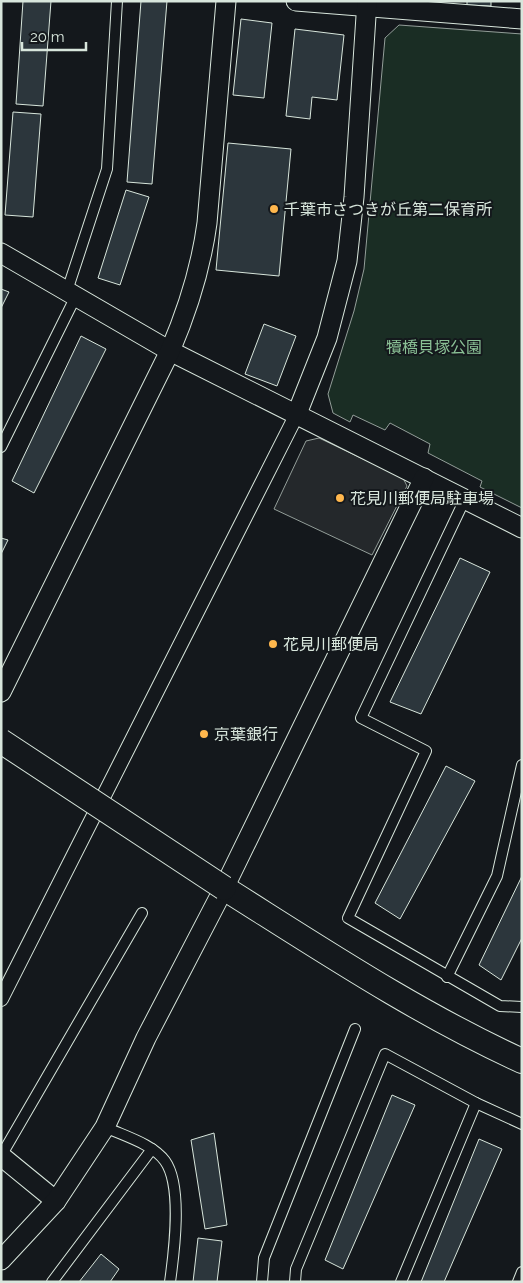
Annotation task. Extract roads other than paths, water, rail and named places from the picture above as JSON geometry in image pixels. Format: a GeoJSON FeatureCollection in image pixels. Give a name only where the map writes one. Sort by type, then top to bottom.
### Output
{"type":"FeatureCollection","features":[{"type":"Feature","properties":{"kind":"street"},"geometry":{"type":"LineString","coordinates":[[1,692],[170,351],[188,310],[204,248],[226,1]]}},
{"type":"Feature","properties":{"kind":"street"},"geometry":{"type":"LineString","coordinates":[[296,1],[366,4],[522,16]]}},
{"type":"Feature","properties":{"kind":"street"},"geometry":{"type":"LineString","coordinates":[[1,999],[296,416],[327,338],[347,261],[354,197],[366,4]]}},
{"type":"Feature","properties":{"kind":"street"},"geometry":{"type":"LineString","coordinates":[[1,253],[170,351],[522,528]]}},
{"type":"Feature","properties":{"kind":"street"},"geometry":{"type":"LineString","coordinates":[[1,1260],[56,1201],[105,1127],[146,1038],[224,888],[424,478]]}},
{"type":"Feature","properties":{"kind":"street"},"geometry":{"type":"LineString","coordinates":[[1,741],[224,888],[423,1010],[482,1043],[522,1060]]}},
{"type":"Feature","properties":{"kind":"street"},"geometry":{"type":"LineString","coordinates":[[1,1156],[56,1201]]}},
{"type":"Feature","properties":{"kind":"lane"},"geometry":{"type":"LineString","coordinates":[[1,447],[72,293],[107,169],[117,1]]}},
{"type":"Feature","properties":{"kind":"lane"},"geometry":{"type":"LineString","coordinates":[[465,499],[361,718],[426,751],[348,918],[500,1006],[522,1007]]}},
{"type":"Feature","properties":{"kind":"lane"},"geometry":{"type":"LineString","coordinates":[[447,977],[497,876],[522,765]]}},
{"type":"Feature","properties":{"kind":"lane"},"geometry":{"type":"LineString","coordinates":[[1,1156],[142,913]]}},
{"type":"Feature","properties":{"kind":"lane"},"geometry":{"type":"LineString","coordinates":[[262,1282],[264,1258],[355,1029]]}},
{"type":"Feature","properties":{"kind":"lane"},"geometry":{"type":"LineString","coordinates":[[295,1282],[296,1269],[385,1054],[476,1103],[522,1124]]}},
{"type":"Feature","properties":{"kind":"lane"},"geometry":{"type":"LineString","coordinates":[[401,1282],[476,1103]]}},
{"type":"Feature","properties":{"kind":"lane"},"geometry":{"type":"LineString","coordinates":[[105,1127],[152,1149],[165,1160],[172,1175],[177,1229],[170,1282]]}},
{"type":"Feature","properties":{"kind":"lane"},"geometry":{"type":"LineString","coordinates":[[52,1282],[152,1149]]}},
{"type":"Feature","properties":{"kind":"lane"},"geometry":{"type":"LineString","coordinates":[[518,1282],[522,1272]]}},
{"type":"Feature","properties":{"kind":"place","name":"千葉市さつきが丘第二保育所"},"geometry":{"type":"Point","coordinates":[274,209]}},
{"type":"Feature","properties":{"kind":"place","name":"花見川郵便局駐車場"},"geometry":{"type":"Point","coordinates":[340,498]}},
{"type":"Feature","properties":{"kind":"place","name":"花見川郵便局"},"geometry":{"type":"Point","coordinates":[273,644]}},
{"type":"Feature","properties":{"kind":"place","name":"京葉銀行"},"geometry":{"type":"Point","coordinates":[204,734]}},
{"type":"Feature","properties":{"kind":"park label","name":"犢橋貝塚公園"},"geometry":{"type":"Point","coordinates":[434,347]}}]}
